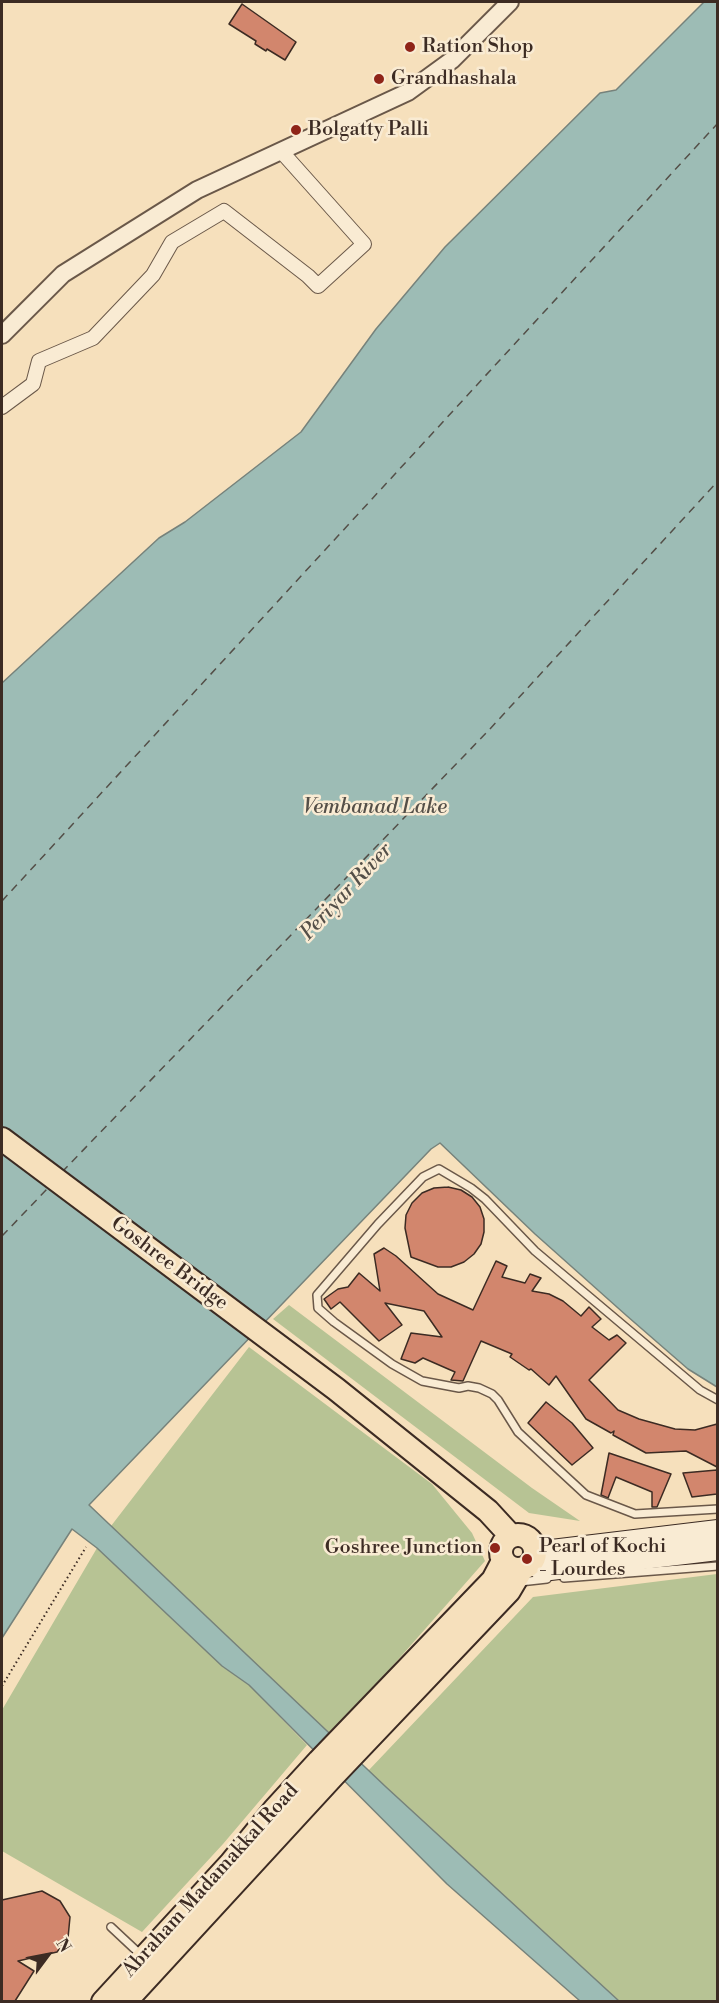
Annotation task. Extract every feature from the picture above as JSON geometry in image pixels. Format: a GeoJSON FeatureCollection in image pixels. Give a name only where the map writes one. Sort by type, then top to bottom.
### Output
{"type":"FeatureCollection","features":[{"type":"Feature","properties":{"kind":"main road","name":"Goshree Bridge"},"geometry":{"type":"LineString","coordinates":[[2,1139],[336,1389],[488,1511],[520,1560]]}},
{"type":"Feature","properties":{"kind":"main road"},"geometry":{"type":"LineString","coordinates":[[520,1560],[717,1530]]}},
{"type":"Feature","properties":{"kind":"main road"},"geometry":{"type":"LineString","coordinates":[[520,1560],[717,1550]]}},
{"type":"Feature","properties":{"kind":"main road"},"geometry":{"type":"LineString","coordinates":[[326,1768],[509,1591],[520,1560]]}},
{"type":"Feature","properties":{"kind":"main road","name":"Abraham Madamakkal Road"},"geometry":{"type":"LineString","coordinates":[[103,2001],[231,1863],[275,1809],[326,1768]]}},
{"type":"Feature","properties":{"kind":"main road","name":"Abraham Madamakkal Road"},"geometry":{"type":"LineString","coordinates":[[125,2001],[326,1768]]}},
{"type":"Feature","properties":{"kind":"street"},"geometry":{"type":"LineString","coordinates":[[2,336],[63,274],[197,190],[408,92],[452,60],[510,2]]}},
{"type":"Feature","properties":{"kind":"street"},"geometry":{"type":"LineString","coordinates":[[2,407],[33,384],[39,361],[93,338],[153,275],[172,242],[224,211],[318,286],[364,244],[280,151]]}},
{"type":"Feature","properties":{"kind":"lane"},"geometry":{"type":"LineString","coordinates":[[717,1400],[700,1390],[535,1251],[478,1194],[439,1169],[423,1177],[317,1294],[318,1308],[392,1364],[422,1381],[459,1388],[468,1386],[478,1388],[492,1395],[498,1400],[518,1432],[586,1495],[635,1514],[717,1509]]}},
{"type":"Feature","properties":{"kind":"lane"},"geometry":{"type":"LineString","coordinates":[[520,1560],[717,1566]]}},
{"type":"Feature","properties":{"kind":"lane"},"geometry":{"type":"LineString","coordinates":[[111,1927],[144,1958]]}},
{"type":"Feature","properties":{"kind":"path"},"geometry":{"type":"LineString","coordinates":[[2,1686],[86,1547]]}},
{"type":"Feature","properties":{"kind":"green space"},"geometry":{"type":"Polygon","coordinates":[[[289,1305],[532,1488],[580,1521],[529,1513],[273,1319],[289,1305]]]}},
{"type":"Feature","properties":{"kind":"green space"},"geometry":{"type":"Polygon","coordinates":[[[249,1347],[432,1484],[472,1533],[485,1561],[389,1670],[328,1733],[111,1526],[249,1347]]]}},
{"type":"Feature","properties":{"kind":"green space"},"geometry":{"type":"Polygon","coordinates":[[[97,1548],[222,1666],[249,1685],[307,1745],[223,1844],[142,1932],[2,1851],[2,1710],[97,1548]]]}},
{"type":"Feature","properties":{"kind":"green space"},"geometry":{"type":"Polygon","coordinates":[[[717,1574],[717,2001],[619,2001],[368,1771],[533,1597],[717,1574]]]}},
{"type":"Feature","properties":{"kind":"water","name":"Vembanad Lake"},"geometry":{"type":"Polygon","coordinates":[[[704,2],[717,2],[717,1387],[688,1369],[627,1316],[535,1234],[440,1143],[431,1149],[89,1505],[386,1787],[619,2001],[580,2001],[447,1884],[249,1685],[222,1666],[97,1548],[72,1529],[2,1638],[2,683],[159,538],[185,522],[301,432],[376,329],[445,247],[600,93],[616,90],[704,2]]]}},
{"type":"Feature","properties":{"kind":"building"},"geometry":{"type":"Polygon","coordinates":[[[242,4],[296,42],[285,60],[255,44],[256,41],[229,24],[242,4]]]}},
{"type":"Feature","properties":{"kind":"building"},"geometry":{"type":"Polygon","coordinates":[[[448,1187],[461,1190],[472,1197],[480,1207],[484,1219],[484,1232],[481,1244],[464,1262],[451,1267],[438,1267],[411,1257],[405,1228],[406,1215],[412,1203],[422,1193],[434,1188],[448,1187]]]}},
{"type":"Feature","properties":{"kind":"building"},"geometry":{"type":"Polygon","coordinates":[[[384,1248],[438,1294],[473,1310],[496,1261],[507,1266],[502,1277],[525,1283],[530,1274],[541,1278],[532,1291],[549,1294],[563,1301],[581,1316],[589,1307],[601,1319],[592,1327],[609,1340],[617,1335],[626,1343],[589,1380],[618,1410],[639,1419],[675,1429],[695,1430],[717,1424],[717,1467],[686,1451],[646,1453],[613,1435],[614,1431],[611,1433],[586,1419],[556,1376],[549,1385],[531,1369],[529,1370],[510,1357],[512,1354],[481,1341],[463,1381],[451,1380],[455,1372],[423,1358],[415,1363],[401,1359],[411,1333],[442,1337],[424,1311],[385,1303],[402,1325],[379,1341],[340,1302],[331,1309],[324,1299],[338,1289],[348,1287],[359,1273],[380,1291],[374,1254],[384,1248]]]}},
{"type":"Feature","properties":{"kind":"building"},"geometry":{"type":"Polygon","coordinates":[[[546,1402],[572,1423],[593,1448],[572,1465],[528,1423],[546,1402]]]}},
{"type":"Feature","properties":{"kind":"building"},"geometry":{"type":"Polygon","coordinates":[[[609,1453],[671,1474],[657,1507],[652,1507],[652,1492],[616,1477],[608,1498],[601,1495],[609,1453]]]}},
{"type":"Feature","properties":{"kind":"building"},"geometry":{"type":"Polygon","coordinates":[[[717,1470],[717,1494],[692,1497],[683,1473],[717,1470]]]}},
{"type":"Feature","properties":{"kind":"building"},"geometry":{"type":"Polygon","coordinates":[[[42,1891],[60,1901],[70,1917],[68,1938],[57,1952],[18,1961],[34,1971],[15,2001],[2,2001],[2,1900],[42,1891]]]}},
{"type":"Feature","properties":{"kind":"ferry route"},"geometry":{"type":"LineString","coordinates":[[2,901],[718,123]]}},
{"type":"Feature","properties":{"kind":"ferry route"},"geometry":{"type":"LineString","coordinates":[[62,1172],[489,730],[718,481]]}},
{"type":"Feature","properties":{"kind":"ferry route"},"geometry":{"type":"LineString","coordinates":[[2,1236],[49,1187]]}},
{"type":"Feature","properties":{"kind":"place","name":"Ration Shop"},"geometry":{"type":"Point","coordinates":[410,47]}},
{"type":"Feature","properties":{"kind":"place","name":"Grandhashala"},"geometry":{"type":"Point","coordinates":[379,79]}},
{"type":"Feature","properties":{"kind":"place","name":"Bolgatty Palli"},"geometry":{"type":"Point","coordinates":[296,130]}},
{"type":"Feature","properties":{"kind":"place","name":"Goshree Junction"},"geometry":{"type":"Point","coordinates":[495,1548]}},
{"type":"Feature","properties":{"kind":"place","name":"Pearl of Kochi - Lourdes"},"geometry":{"type":"Point","coordinates":[527,1559]}},
{"type":"Feature","properties":{"kind":"water label","name":"Periyar River"},"geometry":{"type":"Point","coordinates":[347,892]}}]}
